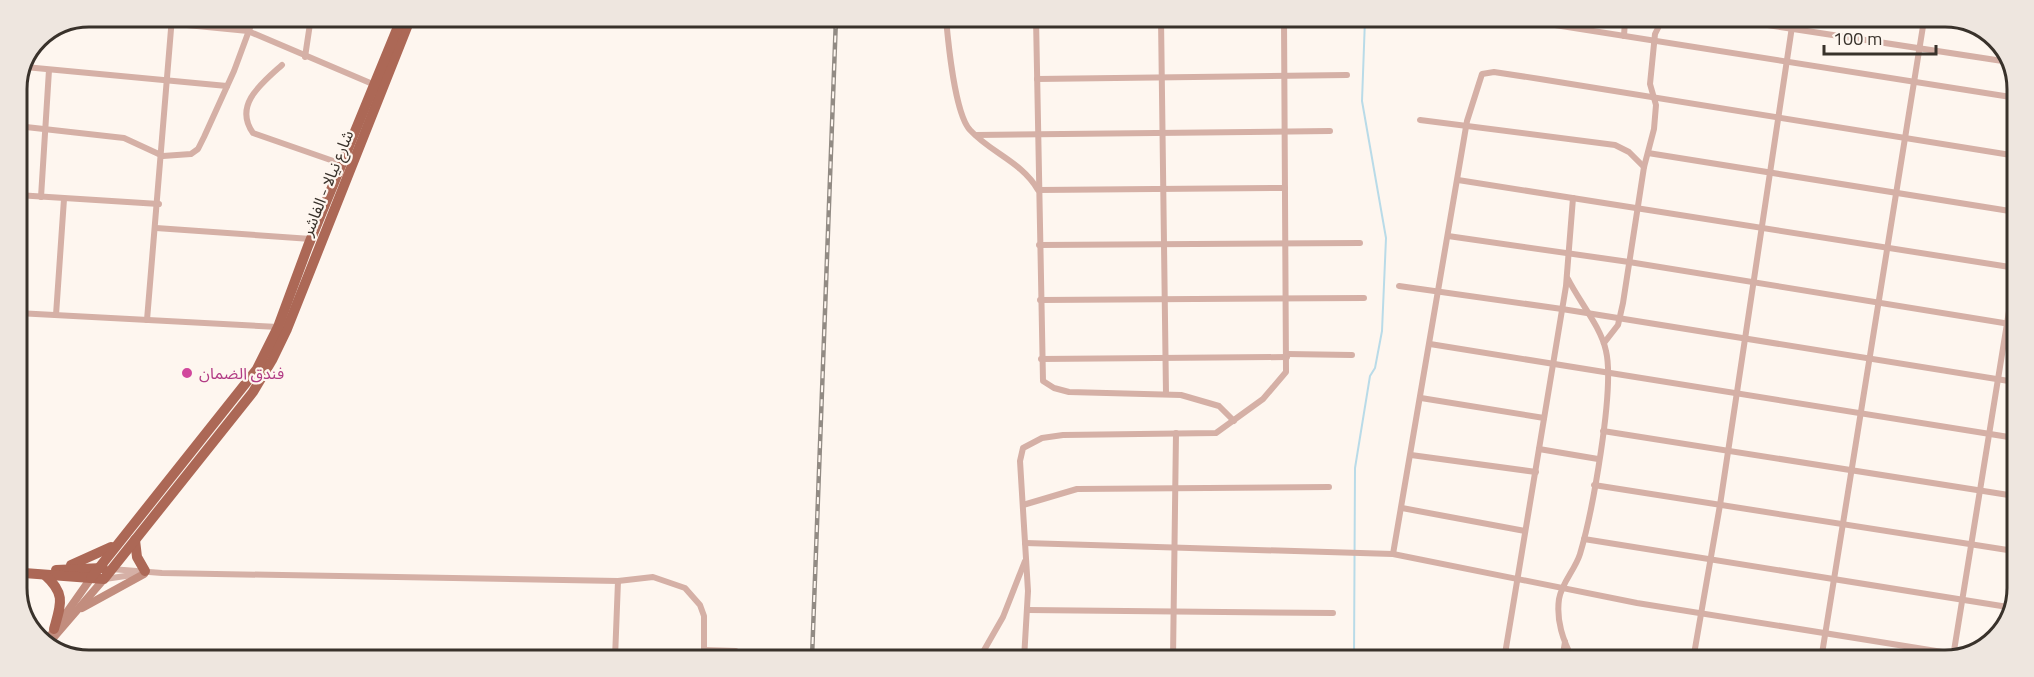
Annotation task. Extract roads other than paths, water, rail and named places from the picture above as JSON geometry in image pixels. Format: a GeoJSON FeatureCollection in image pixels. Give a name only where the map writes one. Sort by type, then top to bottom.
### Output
{"type":"FeatureCollection","features":[{"type":"Feature","properties":{"kind":"highway","name":"شارع نيالا - الفاشر"},"geometry":{"type":"LineString","coordinates":[[268,358],[293,301],[398,27]]}},
{"type":"Feature","properties":{"kind":"highway","name":"شارع نيالا - الفاشر"},"geometry":{"type":"LineString","coordinates":[[377,86],[406,27]]}},
{"type":"Feature","properties":{"kind":"highway","name":"شارع نيالا - الفاشر"},"geometry":{"type":"LineString","coordinates":[[268,358],[278,327],[293,301]]}},
{"type":"Feature","properties":{"kind":"highway"},"geometry":{"type":"LineString","coordinates":[[27,574],[104,579],[110,568],[135,540],[167,492],[237,404],[268,358]]}},
{"type":"Feature","properties":{"kind":"highway"},"geometry":{"type":"LineString","coordinates":[[91,578],[117,544],[167,492]]}},
{"type":"Feature","properties":{"kind":"highway"},"geometry":{"type":"LineString","coordinates":[[135,540],[137,557],[148,572]]}},
{"type":"Feature","properties":{"kind":"highway"},"geometry":{"type":"LineString","coordinates":[[56,570],[93,558],[117,544]]}},
{"type":"Feature","properties":{"kind":"highway"},"geometry":{"type":"LineString","coordinates":[[27,572],[110,568]]}},
{"type":"Feature","properties":{"kind":"highway"},"geometry":{"type":"LineString","coordinates":[[45,575],[56,586],[61,597],[54,629]]}},
{"type":"Feature","properties":{"kind":"main road"},"geometry":{"type":"LineString","coordinates":[[77,612],[148,572]]}},
{"type":"Feature","properties":{"kind":"main road"},"geometry":{"type":"LineString","coordinates":[[50,636],[91,578]]}},
{"type":"Feature","properties":{"kind":"main road"},"geometry":{"type":"LineString","coordinates":[[52,638],[104,579]]}},
{"type":"Feature","properties":{"kind":"street"},"geometry":{"type":"LineString","coordinates":[[147,320],[159,204],[172,27]]}},
{"type":"Feature","properties":{"kind":"street"},"geometry":{"type":"LineString","coordinates":[[220,27],[248,31],[377,86]]}},
{"type":"Feature","properties":{"kind":"street"},"geometry":{"type":"LineString","coordinates":[[27,128],[124,138],[163,156],[191,154],[198,148],[227,86],[250,27]]}},
{"type":"Feature","properties":{"kind":"street"},"geometry":{"type":"LineString","coordinates":[[305,57],[310,27]]}},
{"type":"Feature","properties":{"kind":"street"},"geometry":{"type":"LineString","coordinates":[[947,27],[953,80],[963,117],[975,135],[1024,170],[1038,190]]}},
{"type":"Feature","properties":{"kind":"street"},"geometry":{"type":"LineString","coordinates":[[1036,27],[1043,381],[1061,390],[1166,394],[1212,402],[1225,410],[1234,421]]}},
{"type":"Feature","properties":{"kind":"street"},"geometry":{"type":"LineString","coordinates":[[1161,27],[1161,189],[1166,394]]}},
{"type":"Feature","properties":{"kind":"street"},"geometry":{"type":"LineString","coordinates":[[1025,650],[1028,610],[1020,455],[1023,448],[1034,441],[1051,436],[1077,434],[1212,434],[1234,421],[1281,381],[1286,372],[1283,27]]}},
{"type":"Feature","properties":{"kind":"street"},"geometry":{"type":"LineString","coordinates":[[1567,27],[2007,96]]}},
{"type":"Feature","properties":{"kind":"street"},"geometry":{"type":"LineString","coordinates":[[1624,36],[1625,27]]}},
{"type":"Feature","properties":{"kind":"street"},"geometry":{"type":"LineString","coordinates":[[1604,343],[1615,330],[1620,319],[1644,167],[1656,116],[1655,99],[1650,84],[1654,41],[1659,27]]}},
{"type":"Feature","properties":{"kind":"street"},"geometry":{"type":"LineString","coordinates":[[1695,650],[1720,505],[1793,27]]}},
{"type":"Feature","properties":{"kind":"street"},"geometry":{"type":"LineString","coordinates":[[1810,27],[2000,60]]}},
{"type":"Feature","properties":{"kind":"street"},"geometry":{"type":"LineString","coordinates":[[1823,650],[1923,27]]}},
{"type":"Feature","properties":{"kind":"street"},"geometry":{"type":"LineString","coordinates":[[282,65],[249,98],[245,112],[246,123],[253,133],[346,166]]}},
{"type":"Feature","properties":{"kind":"street"},"geometry":{"type":"LineString","coordinates":[[31,68],[227,86]]}},
{"type":"Feature","properties":{"kind":"street"},"geometry":{"type":"LineString","coordinates":[[41,198],[49,70]]}},
{"type":"Feature","properties":{"kind":"street"},"geometry":{"type":"LineString","coordinates":[[1393,554],[1466,127],[1477,86],[1481,76],[1487,72],[2007,154]]}},
{"type":"Feature","properties":{"kind":"street"},"geometry":{"type":"LineString","coordinates":[[1037,79],[1347,75]]}},
{"type":"Feature","properties":{"kind":"street"},"geometry":{"type":"LineString","coordinates":[[1420,120],[1615,145],[1629,152],[1644,167]]}},
{"type":"Feature","properties":{"kind":"street"},"geometry":{"type":"LineString","coordinates":[[975,135],[1330,132]]}},
{"type":"Feature","properties":{"kind":"street"},"geometry":{"type":"LineString","coordinates":[[1648,153],[2007,210]]}},
{"type":"Feature","properties":{"kind":"street"},"geometry":{"type":"LineString","coordinates":[[1458,180],[2007,267]]}},
{"type":"Feature","properties":{"kind":"street"},"geometry":{"type":"LineString","coordinates":[[1038,190],[1285,188]]}},
{"type":"Feature","properties":{"kind":"street"},"geometry":{"type":"LineString","coordinates":[[27,196],[159,204]]}},
{"type":"Feature","properties":{"kind":"street"},"geometry":{"type":"LineString","coordinates":[[1505,650],[1567,278],[1573,198]]}},
{"type":"Feature","properties":{"kind":"street"},"geometry":{"type":"LineString","coordinates":[[56,315],[64,199]]}},
{"type":"Feature","properties":{"kind":"street"},"geometry":{"type":"LineString","coordinates":[[156,228],[316,240]]}},
{"type":"Feature","properties":{"kind":"street"},"geometry":{"type":"LineString","coordinates":[[1448,236],[1629,262],[2007,324],[1962,599],[1957,648]]}},
{"type":"Feature","properties":{"kind":"street"},"geometry":{"type":"LineString","coordinates":[[1039,245],[1360,243]]}},
{"type":"Feature","properties":{"kind":"street"},"geometry":{"type":"LineString","coordinates":[[1567,278],[1604,343],[1608,371],[1603,430],[1584,539],[1578,559],[1562,589],[1558,612],[1569,650]]}},
{"type":"Feature","properties":{"kind":"street"},"geometry":{"type":"LineString","coordinates":[[1398,286],[1562,309],[2007,381]]}},
{"type":"Feature","properties":{"kind":"street"},"geometry":{"type":"LineString","coordinates":[[1040,300],[1364,298]]}},
{"type":"Feature","properties":{"kind":"street"},"geometry":{"type":"LineString","coordinates":[[27,314],[278,327]]}},
{"type":"Feature","properties":{"kind":"street"},"geometry":{"type":"LineString","coordinates":[[1430,344],[2007,437]]}},
{"type":"Feature","properties":{"kind":"street"},"geometry":{"type":"LineString","coordinates":[[1041,359],[1352,355]]}},
{"type":"Feature","properties":{"kind":"street"},"geometry":{"type":"LineString","coordinates":[[1421,398],[1544,417]]}},
{"type":"Feature","properties":{"kind":"street"},"geometry":{"type":"LineString","coordinates":[[1603,430],[2007,495]]}},
{"type":"Feature","properties":{"kind":"street"},"geometry":{"type":"LineString","coordinates":[[1173,650],[1176,433]]}},
{"type":"Feature","properties":{"kind":"street"},"geometry":{"type":"LineString","coordinates":[[1539,449],[1598,459]]}},
{"type":"Feature","properties":{"kind":"street"},"geometry":{"type":"LineString","coordinates":[[1411,455],[1536,472]]}},
{"type":"Feature","properties":{"kind":"street"},"geometry":{"type":"LineString","coordinates":[[1594,485],[2007,550]]}},
{"type":"Feature","properties":{"kind":"street"},"geometry":{"type":"LineString","coordinates":[[1023,505],[1077,489],[1329,487]]}},
{"type":"Feature","properties":{"kind":"street"},"geometry":{"type":"LineString","coordinates":[[1402,507],[1525,531]]}},
{"type":"Feature","properties":{"kind":"street"},"geometry":{"type":"LineString","coordinates":[[1584,539],[2004,606]]}},
{"type":"Feature","properties":{"kind":"street"},"geometry":{"type":"LineString","coordinates":[[1025,543],[1393,554],[1516,577],[1562,589],[1922,650]]}},
{"type":"Feature","properties":{"kind":"street"},"geometry":{"type":"LineString","coordinates":[[984,650],[1003,617],[1026,558]]}},
{"type":"Feature","properties":{"kind":"street"},"geometry":{"type":"LineString","coordinates":[[110,568],[148,572],[618,581],[653,577],[685,588],[700,605],[704,616],[704,650]]}},
{"type":"Feature","properties":{"kind":"street"},"geometry":{"type":"LineString","coordinates":[[104,579],[148,572]]}},
{"type":"Feature","properties":{"kind":"street"},"geometry":{"type":"LineString","coordinates":[[615,650],[618,581]]}},
{"type":"Feature","properties":{"kind":"street"},"geometry":{"type":"LineString","coordinates":[[1028,610],[1333,613]]}},
{"type":"Feature","properties":{"kind":"street"},"geometry":{"type":"LineString","coordinates":[[1564,650],[1565,642]]}},
{"type":"Feature","properties":{"kind":"waterway"},"geometry":{"type":"LineString","coordinates":[[1354,650],[1355,468],[1370,376],[1375,368],[1382,331],[1386,238],[1362,101],[1365,27]]}},
{"type":"Feature","properties":{"kind":"railway"},"geometry":{"type":"LineString","coordinates":[[812,650],[836,27]]}},
{"type":"Feature","properties":{"kind":"place","name":"فندق الضمان"},"geometry":{"type":"Point","coordinates":[187,373]}}]}
